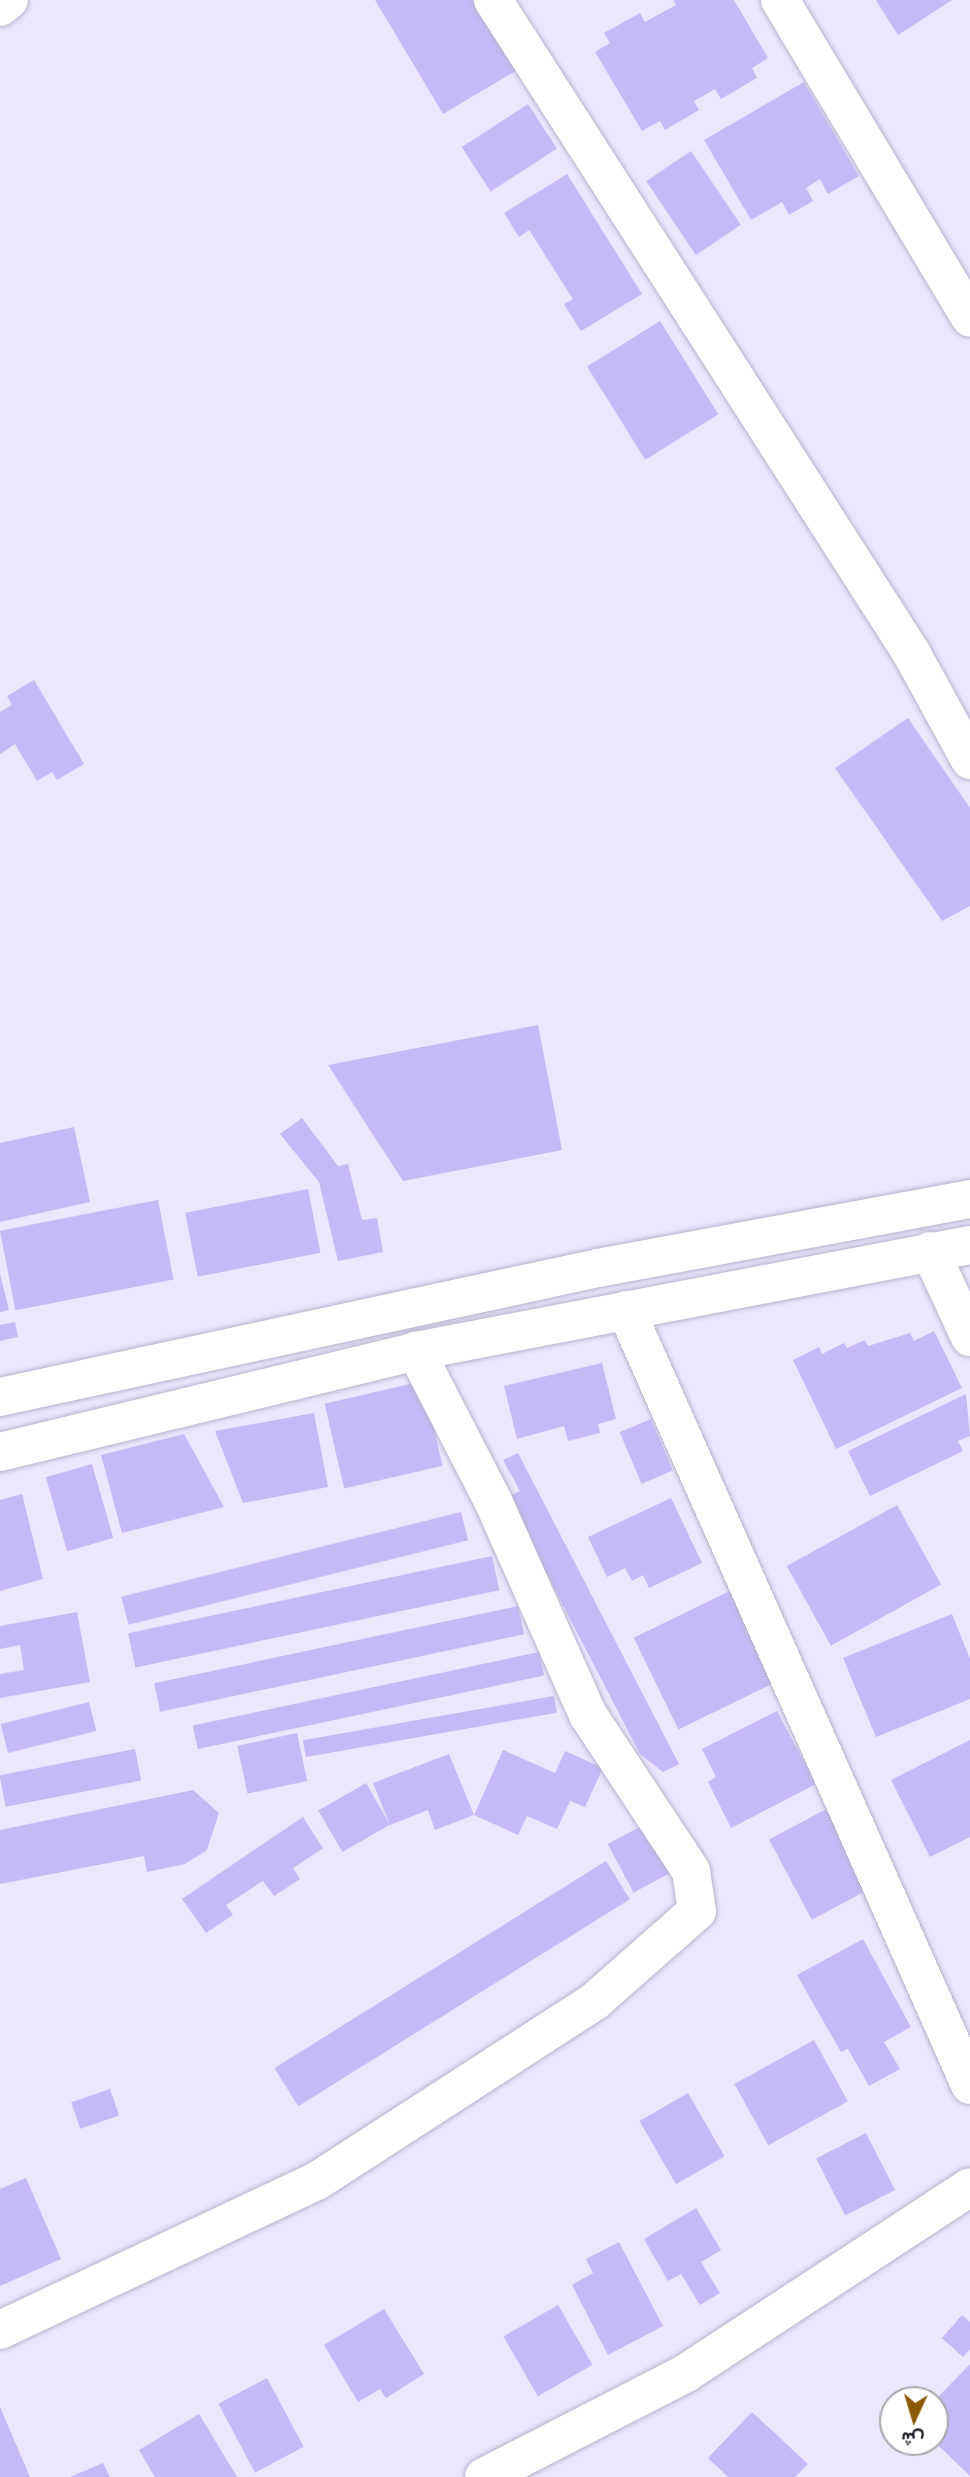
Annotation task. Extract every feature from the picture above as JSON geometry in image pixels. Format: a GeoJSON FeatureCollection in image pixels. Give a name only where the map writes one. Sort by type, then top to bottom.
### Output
{"type":"FeatureCollection","features":[{"type":"Feature","properties":{"kind":"street"},"geometry":{"type":"LineString","coordinates":[[0,8],[9,0]]}},
{"type":"Feature","properties":{"kind":"street"},"geometry":{"type":"LineString","coordinates":[[493,0],[912,654],[970,760]]}},
{"type":"Feature","properties":{"kind":"street"},"geometry":{"type":"LineString","coordinates":[[780,0],[970,318]]}},
{"type":"Feature","properties":{"kind":"street"},"geometry":{"type":"LineString","coordinates":[[0,1397],[598,1268],[970,1199]]}},
{"type":"Feature","properties":{"kind":"street"},"geometry":{"type":"LineString","coordinates":[[0,1452],[416,1351],[970,1245]]}},
{"type":"Feature","properties":{"kind":"street"},"geometry":{"type":"LineString","coordinates":[[930,1251],[970,1337]]}},
{"type":"Feature","properties":{"kind":"street"},"geometry":{"type":"LineString","coordinates":[[626,1310],[970,2085]]}},
{"type":"Feature","properties":{"kind":"street"},"geometry":{"type":"LineString","coordinates":[[0,2330],[317,2181],[595,2001],[697,1911],[691,1871],[589,1715],[493,1501],[416,1351]]}},
{"type":"Feature","properties":{"kind":"street"},"geometry":{"type":"LineString","coordinates":[[484,2477],[685,2372],[970,2187]]}},
{"type":"Feature","properties":{"kind":"building"},"geometry":{"type":"Polygon","coordinates":[[[375,0],[478,0],[519,69],[443,114],[375,0]]]}},
{"type":"Feature","properties":{"kind":"building"},"geometry":{"type":"Polygon","coordinates":[[[673,0],[734,0],[768,58],[752,68],[757,78],[721,99],[715,89],[694,101],[699,110],[665,130],[660,121],[642,131],[595,52],[610,43],[604,33],[640,13],[645,22],[676,5],[673,0]]]}},
{"type":"Feature","properties":{"kind":"building"},"geometry":{"type":"Polygon","coordinates":[[[876,0],[952,0],[898,35],[876,0]]]}},
{"type":"Feature","properties":{"kind":"building"},"geometry":{"type":"Polygon","coordinates":[[[804,82],[859,176],[828,194],[820,179],[806,188],[813,201],[789,215],[782,202],[751,220],[704,140],[804,82]]]}},
{"type":"Feature","properties":{"kind":"building"},"geometry":{"type":"Polygon","coordinates":[[[528,104],[557,148],[491,191],[462,147],[528,104]]]}},
{"type":"Feature","properties":{"kind":"building"},"geometry":{"type":"Polygon","coordinates":[[[691,151],[741,225],[696,255],[646,181],[691,151]]]}},
{"type":"Feature","properties":{"kind":"building"},"geometry":{"type":"Polygon","coordinates":[[[567,174],[642,294],[581,331],[564,304],[573,299],[529,230],[519,237],[504,213],[567,174]]]}},
{"type":"Feature","properties":{"kind":"building"},"geometry":{"type":"Polygon","coordinates":[[[660,321],[718,414],[645,460],[587,367],[660,321]]]}},
{"type":"Feature","properties":{"kind":"building"},"geometry":{"type":"Polygon","coordinates":[[[34,680],[84,764],[57,780],[52,772],[37,781],[15,744],[0,754],[0,712],[12,705],[7,696],[34,680]]]}},
{"type":"Feature","properties":{"kind":"building"},"geometry":{"type":"Polygon","coordinates":[[[908,718],[970,808],[970,906],[942,921],[835,768],[908,718]]]}},
{"type":"Feature","properties":{"kind":"building"},"geometry":{"type":"Polygon","coordinates":[[[538,1025],[562,1150],[403,1181],[328,1065],[538,1025]]]}},
{"type":"Feature","properties":{"kind":"building"},"geometry":{"type":"Polygon","coordinates":[[[302,1118],[338,1166],[348,1164],[362,1220],[377,1218],[383,1252],[338,1261],[319,1182],[280,1134],[302,1118]]]}},
{"type":"Feature","properties":{"kind":"building"},"geometry":{"type":"Polygon","coordinates":[[[74,1127],[90,1202],[0,1222],[0,1143],[74,1127]]]}},
{"type":"Feature","properties":{"kind":"building"},"geometry":{"type":"Polygon","coordinates":[[[308,1189],[320,1253],[198,1277],[185,1213],[308,1189]]]}},
{"type":"Feature","properties":{"kind":"building"},"geometry":{"type":"Polygon","coordinates":[[[158,1200],[173,1280],[15,1310],[0,1231],[158,1200]]]}},
{"type":"Feature","properties":{"kind":"building"},"geometry":{"type":"Polygon","coordinates":[[[0,1274],[9,1310],[0,1312],[0,1274]]]}},
{"type":"Feature","properties":{"kind":"building"},"geometry":{"type":"Polygon","coordinates":[[[15,1322],[18,1337],[0,1341],[0,1325],[15,1322]]]}},
{"type":"Feature","properties":{"kind":"building"},"geometry":{"type":"Polygon","coordinates":[[[934,1331],[962,1388],[836,1449],[793,1360],[819,1347],[822,1354],[844,1343],[847,1348],[865,1340],[868,1346],[910,1333],[914,1341],[934,1331]]]}},
{"type":"Feature","properties":{"kind":"building"},"geometry":{"type":"Polygon","coordinates":[[[602,1363],[616,1419],[598,1424],[600,1433],[568,1441],[564,1426],[517,1439],[504,1386],[602,1363]]]}},
{"type":"Feature","properties":{"kind":"building"},"geometry":{"type":"Polygon","coordinates":[[[423,1381],[443,1466],[344,1488],[325,1404],[423,1381]]]}},
{"type":"Feature","properties":{"kind":"building"},"geometry":{"type":"Polygon","coordinates":[[[966,1394],[970,1436],[958,1441],[963,1451],[870,1496],[848,1451],[966,1394]]]}},
{"type":"Feature","properties":{"kind":"building"},"geometry":{"type":"Polygon","coordinates":[[[314,1413],[328,1487],[243,1503],[215,1431],[314,1413]]]}},
{"type":"Feature","properties":{"kind":"building"},"geometry":{"type":"Polygon","coordinates":[[[651,1419],[673,1471],[642,1484],[620,1432],[651,1419]]]}},
{"type":"Feature","properties":{"kind":"building"},"geometry":{"type":"Polygon","coordinates":[[[184,1434],[224,1507],[122,1533],[101,1455],[184,1434]]]}},
{"type":"Feature","properties":{"kind":"building"},"geometry":{"type":"Polygon","coordinates":[[[518,1453],[679,1764],[663,1772],[640,1754],[507,1497],[520,1491],[503,1460],[518,1453]]]}},
{"type":"Feature","properties":{"kind":"building"},"geometry":{"type":"Polygon","coordinates":[[[92,1464],[113,1538],[67,1551],[46,1477],[92,1464]]]}},
{"type":"Feature","properties":{"kind":"building"},"geometry":{"type":"Polygon","coordinates":[[[22,1494],[43,1579],[0,1591],[0,1500],[22,1494]]]}},
{"type":"Feature","properties":{"kind":"building"},"geometry":{"type":"Polygon","coordinates":[[[671,1498],[702,1563],[649,1588],[643,1575],[632,1581],[625,1568],[607,1577],[588,1537],[671,1498]]]}},
{"type":"Feature","properties":{"kind":"building"},"geometry":{"type":"Polygon","coordinates":[[[897,1505],[941,1585],[831,1646],[787,1566],[897,1505]]]}},
{"type":"Feature","properties":{"kind":"building"},"geometry":{"type":"Polygon","coordinates":[[[461,1512],[468,1540],[128,1625],[121,1597],[461,1512]]]}},
{"type":"Feature","properties":{"kind":"building"},"geometry":{"type":"Polygon","coordinates":[[[492,1556],[499,1590],[135,1668],[128,1633],[492,1556]]]}},
{"type":"Feature","properties":{"kind":"building"},"geometry":{"type":"Polygon","coordinates":[[[738,1587],[783,1679],[678,1730],[634,1638],[738,1587]]]}},
{"type":"Feature","properties":{"kind":"building"},"geometry":{"type":"Polygon","coordinates":[[[518,1606],[524,1634],[160,1712],[154,1683],[518,1606]]]}},
{"type":"Feature","properties":{"kind":"building"},"geometry":{"type":"Polygon","coordinates":[[[77,1612],[90,1682],[0,1698],[0,1674],[24,1670],[20,1645],[0,1649],[0,1626],[77,1612]]]}},
{"type":"Feature","properties":{"kind":"building"},"geometry":{"type":"Polygon","coordinates":[[[952,1614],[970,1659],[970,1699],[876,1737],[843,1658],[952,1614]]]}},
{"type":"Feature","properties":{"kind":"building"},"geometry":{"type":"Polygon","coordinates":[[[539,1652],[544,1675],[198,1749],[193,1726],[539,1652]]]}},
{"type":"Feature","properties":{"kind":"building"},"geometry":{"type":"Polygon","coordinates":[[[554,1696],[557,1713],[306,1757],[303,1740],[554,1696]]]}},
{"type":"Feature","properties":{"kind":"building"},"geometry":{"type":"Polygon","coordinates":[[[89,1702],[96,1731],[8,1753],[1,1724],[89,1702]]]}},
{"type":"Feature","properties":{"kind":"building"},"geometry":{"type":"Polygon","coordinates":[[[777,1711],[816,1784],[731,1828],[708,1782],[716,1777],[702,1749],[777,1711]]]}},
{"type":"Feature","properties":{"kind":"building"},"geometry":{"type":"Polygon","coordinates":[[[297,1733],[307,1781],[248,1794],[237,1746],[297,1733]]]}},
{"type":"Feature","properties":{"kind":"building"},"geometry":{"type":"Polygon","coordinates":[[[970,1740],[970,1837],[930,1857],[891,1780],[970,1740]]]}},
{"type":"Feature","properties":{"kind":"building"},"geometry":{"type":"Polygon","coordinates":[[[135,1749],[141,1780],[6,1807],[0,1775],[135,1749]]]}},
{"type":"Feature","properties":{"kind":"building"},"geometry":{"type":"Polygon","coordinates":[[[503,1750],[555,1773],[565,1751],[603,1768],[585,1807],[570,1801],[557,1829],[527,1816],[518,1835],[474,1815],[503,1750]]]}},
{"type":"Feature","properties":{"kind":"building"},"geometry":{"type":"Polygon","coordinates":[[[449,1754],[474,1815],[435,1830],[428,1810],[390,1825],[373,1783],[449,1754]]]}},
{"type":"Feature","properties":{"kind":"building"},"geometry":{"type":"Polygon","coordinates":[[[366,1783],[390,1825],[342,1852],[318,1810],[366,1783]]]}},
{"type":"Feature","properties":{"kind":"building"},"geometry":{"type":"Polygon","coordinates":[[[193,1790],[219,1813],[207,1850],[185,1864],[147,1872],[144,1856],[0,1884],[0,1830],[193,1790]]]}},
{"type":"Feature","properties":{"kind":"building"},"geometry":{"type":"Polygon","coordinates":[[[830,1807],[873,1887],[812,1920],[769,1839],[830,1807]]]}},
{"type":"Feature","properties":{"kind":"building"},"geometry":{"type":"Polygon","coordinates":[[[303,1817],[323,1848],[293,1868],[300,1879],[274,1896],[263,1881],[226,1905],[233,1915],[206,1933],[182,1899],[303,1817]]]}},
{"type":"Feature","properties":{"kind":"building"},"geometry":{"type":"Polygon","coordinates":[[[651,1821],[677,1870],[634,1893],[608,1844],[651,1821]]]}},
{"type":"Feature","properties":{"kind":"building"},"geometry":{"type":"Polygon","coordinates":[[[606,1861],[630,1899],[298,2106],[274,2068],[606,1861]]]}},
{"type":"Feature","properties":{"kind":"building"},"geometry":{"type":"Polygon","coordinates":[[[863,1939],[911,2027],[884,2042],[900,2069],[869,2086],[848,2049],[841,2052],[797,1975],[863,1939]]]}},
{"type":"Feature","properties":{"kind":"building"},"geometry":{"type":"Polygon","coordinates":[[[814,2040],[848,2101],[768,2145],[734,2084],[814,2040]]]}},
{"type":"Feature","properties":{"kind":"building"},"geometry":{"type":"Polygon","coordinates":[[[110,2089],[119,2115],[80,2129],[71,2102],[110,2089]]]}},
{"type":"Feature","properties":{"kind":"building"},"geometry":{"type":"Polygon","coordinates":[[[688,2093],[724,2156],[676,2184],[640,2121],[688,2093]]]}},
{"type":"Feature","properties":{"kind":"building"},"geometry":{"type":"Polygon","coordinates":[[[866,2133],[895,2190],[845,2215],[816,2158],[866,2133]]]}},
{"type":"Feature","properties":{"kind":"building"},"geometry":{"type":"Polygon","coordinates":[[[26,2178],[61,2259],[0,2286],[0,2189],[26,2178]]]}},
{"type":"Feature","properties":{"kind":"building"},"geometry":{"type":"Polygon","coordinates":[[[696,2208],[721,2250],[701,2262],[720,2293],[700,2305],[681,2274],[668,2281],[644,2239],[696,2208]]]}},
{"type":"Feature","properties":{"kind":"building"},"geometry":{"type":"Polygon","coordinates":[[[619,2242],[663,2326],[608,2355],[572,2285],[593,2273],[586,2259],[619,2242]]]}},
{"type":"Feature","properties":{"kind":"building"},"geometry":{"type":"Polygon","coordinates":[[[558,2305],[592,2365],[538,2396],[503,2336],[558,2305]]]}},
{"type":"Feature","properties":{"kind":"building"},"geometry":{"type":"Polygon","coordinates":[[[384,2309],[424,2374],[386,2398],[380,2389],[358,2402],[324,2345],[384,2309]]]}},
{"type":"Feature","properties":{"kind":"building"},"geometry":{"type":"Polygon","coordinates":[[[962,2315],[970,2322],[970,2349],[963,2357],[942,2338],[962,2315]]]}},
{"type":"Feature","properties":{"kind":"building"},"geometry":{"type":"Polygon","coordinates":[[[970,2364],[970,2476],[949,2456],[949,2386],[970,2364]]]}},
{"type":"Feature","properties":{"kind":"building"},"geometry":{"type":"Polygon","coordinates":[[[267,2378],[304,2447],[255,2473],[218,2404],[267,2378]]]}},
{"type":"Feature","properties":{"kind":"building"},"geometry":{"type":"Polygon","coordinates":[[[0,2407],[30,2477],[0,2477],[0,2407]]]}},
{"type":"Feature","properties":{"kind":"building"},"geometry":{"type":"Polygon","coordinates":[[[752,2412],[808,2464],[795,2477],[728,2477],[708,2458],[752,2412]]]}},
{"type":"Feature","properties":{"kind":"building"},"geometry":{"type":"Polygon","coordinates":[[[199,2414],[237,2477],[155,2477],[139,2450],[199,2414]]]}},
{"type":"Feature","properties":{"kind":"building"},"geometry":{"type":"Polygon","coordinates":[[[103,2463],[110,2477],[70,2477],[103,2463]]]}}]}
